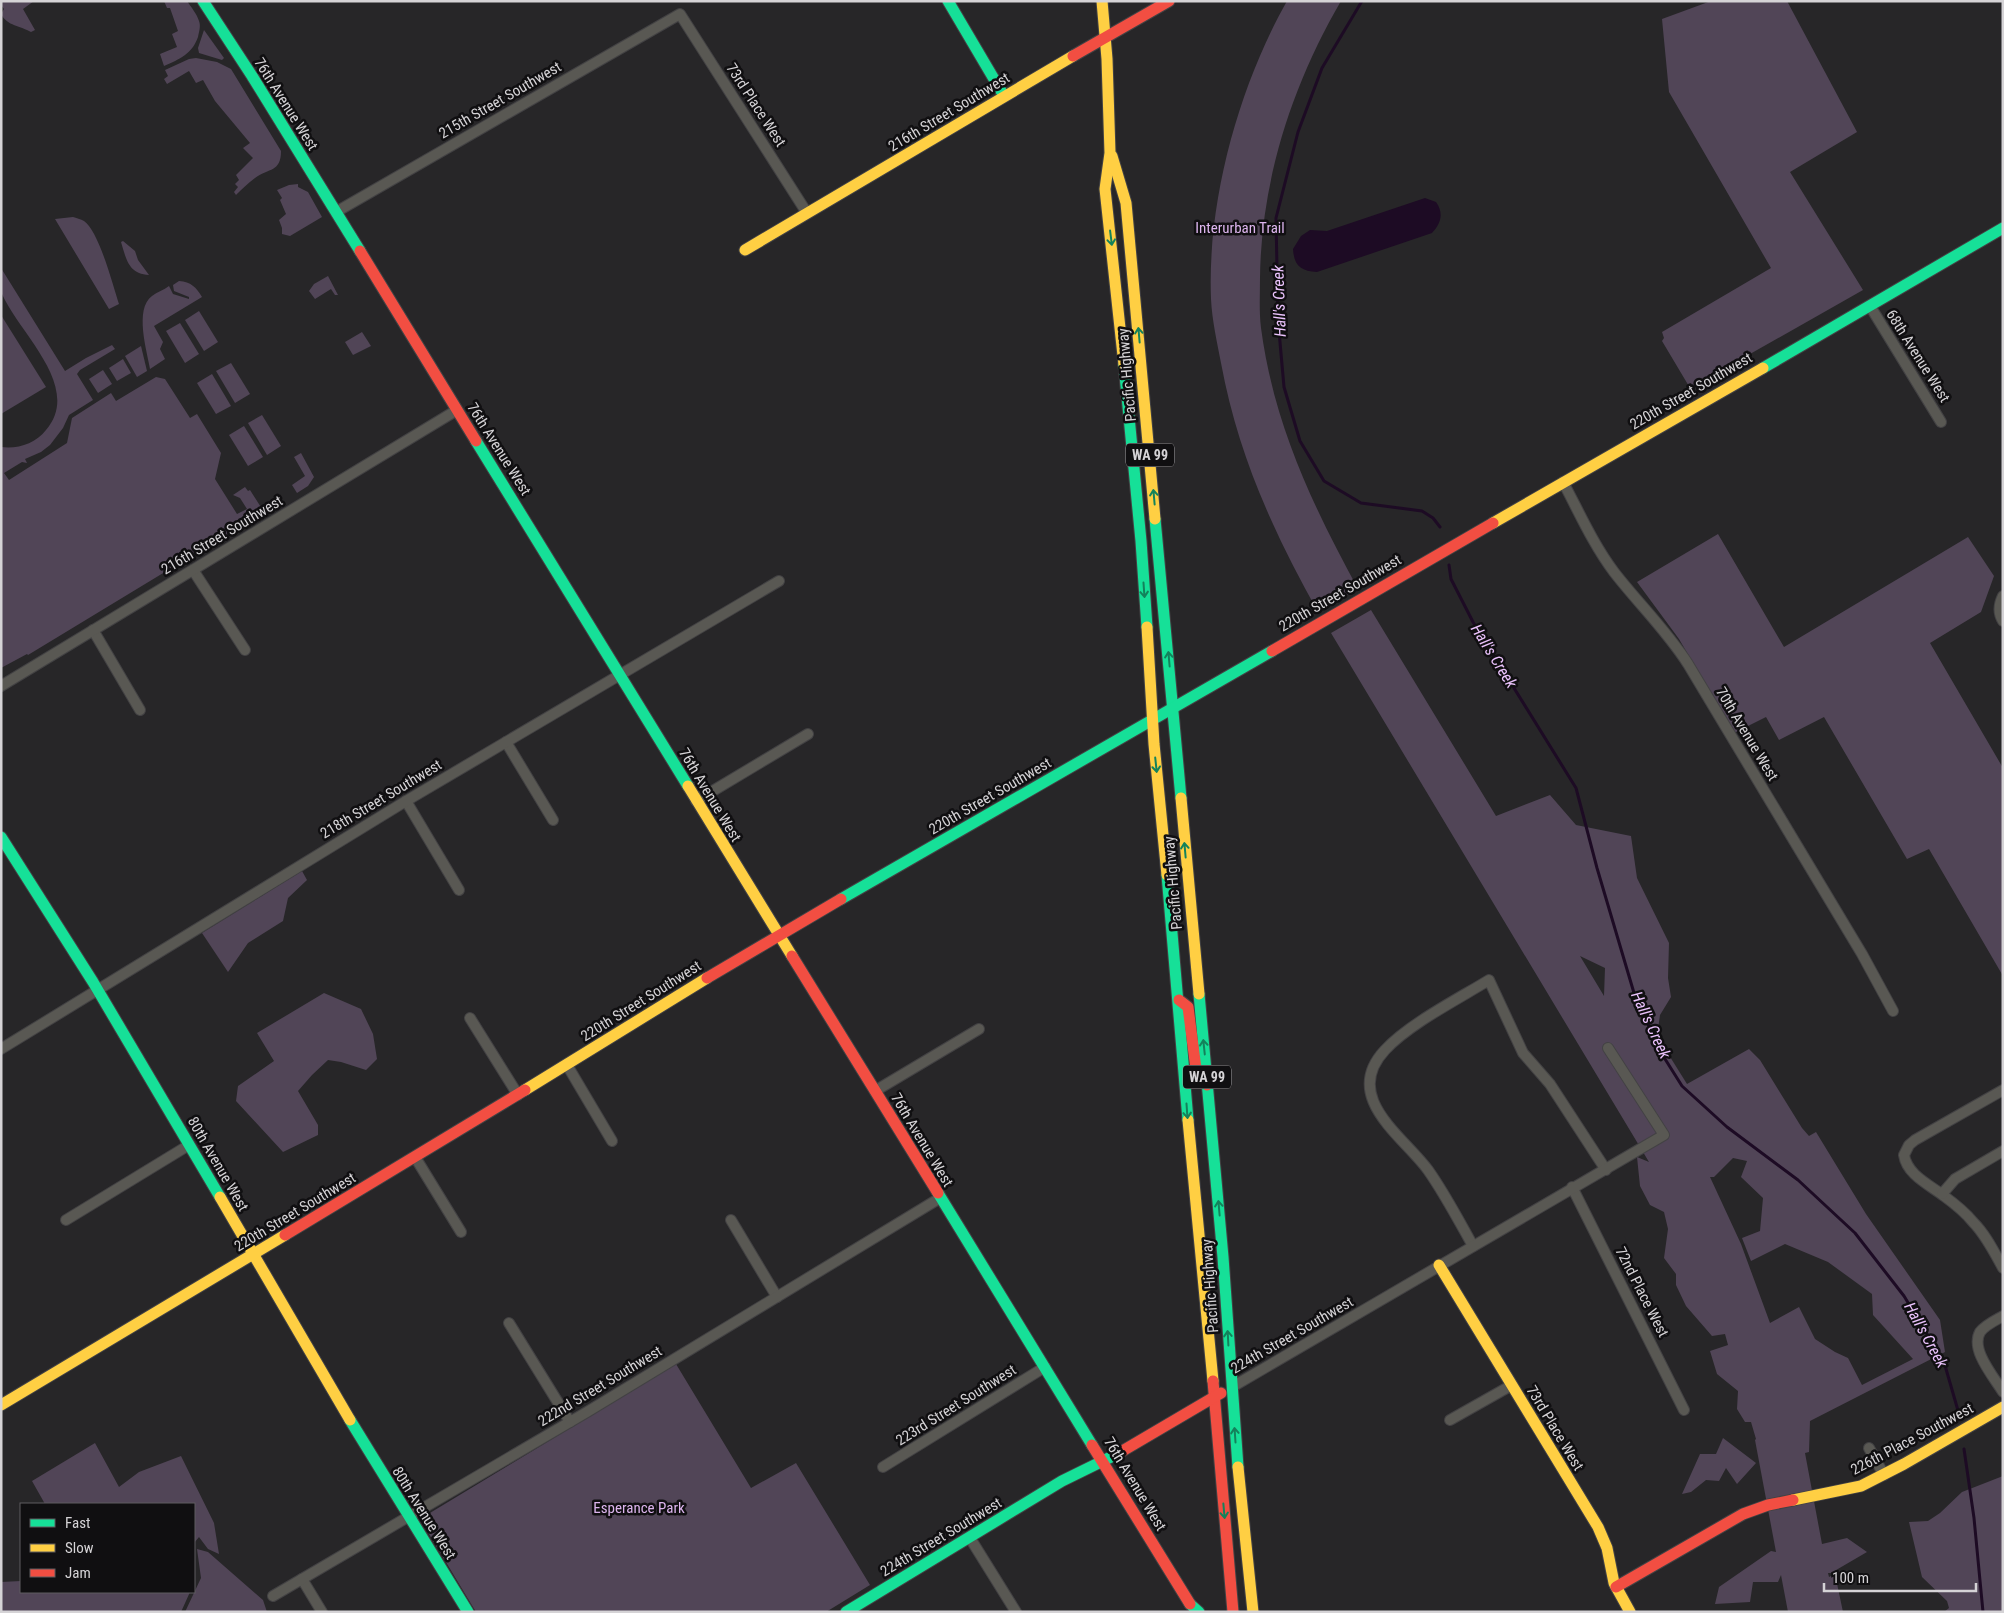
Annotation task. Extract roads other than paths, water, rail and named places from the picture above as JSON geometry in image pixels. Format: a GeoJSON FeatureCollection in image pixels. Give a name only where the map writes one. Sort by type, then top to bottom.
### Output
{"type":"FeatureCollection","features":[{"type":"Feature","properties":{"kind":"main road","name":"76th Avenue West"},"geometry":{"type":"LineString","coordinates":[[203,1],[336,212],[778,935],[1194,1609]]}},
{"type":"Feature","properties":{"kind":"main road"},"geometry":{"type":"LineString","coordinates":[[948,1],[1004,96]]}},
{"type":"Feature","properties":{"kind":"main road","name":"Pacific Highway"},"geometry":{"type":"LineString","coordinates":[[1102,1],[1110,153],[1105,189],[1121,328],[1141,541],[1154,744],[1179,1000],[1192,1171],[1215,1397],[1233,1612]]}},
{"type":"Feature","properties":{"kind":"main road","name":"216th Street Southwest"},"geometry":{"type":"LineString","coordinates":[[745,250],[1004,96],[1169,1]]}},
{"type":"Feature","properties":{"kind":"main road","name":"Pacific Highway"},"geometry":{"type":"LineString","coordinates":[[1110,153],[1126,195],[1223,1257],[1243,1530],[1253,1612]]}},
{"type":"Feature","properties":{"kind":"main road","name":"220th Street Southwest"},"geometry":{"type":"LineString","coordinates":[[1,1405],[518,1095],[602,1041],[778,935],[2003,228]]}},
{"type":"Feature","properties":{"kind":"main road","name":"80th Avenue West"},"geometry":{"type":"LineString","coordinates":[[1,837],[97,990],[408,1516],[468,1612]]}},
{"type":"Feature","properties":{"kind":"main road"},"geometry":{"type":"LineString","coordinates":[[1179,1000],[1188,1007],[1196,1069],[1207,1085]]}},
{"type":"Feature","properties":{"kind":"main road","name":"73rd Place West"},"geometry":{"type":"LineString","coordinates":[[1439,1265],[1602,1535],[1616,1587],[1630,1612]]}},
{"type":"Feature","properties":{"kind":"main road","name":"224th Street Southwest"},"geometry":{"type":"LineString","coordinates":[[846,1612],[1062,1481],[1104,1462],[1232,1387]]}},
{"type":"Feature","properties":{"kind":"main road","name":"226th Place Southwest"},"geometry":{"type":"LineString","coordinates":[[1616,1587],[1742,1514],[1768,1506],[1832,1494],[1861,1486],[1884,1475],[2003,1407]]}},
{"type":"Feature","properties":{"kind":"main road"},"geometry":{"type":"LineString","coordinates":[[1088,1437],[1104,1448],[1118,1454]]}},
{"type":"Feature","properties":{"kind":"street","name":"215th Street Southwest"},"geometry":{"type":"LineString","coordinates":[[336,212],[680,14]]}},
{"type":"Feature","properties":{"kind":"street","name":"73rd Place West"},"geometry":{"type":"LineString","coordinates":[[680,14],[807,213]]}},
{"type":"Feature","properties":{"kind":"street","name":"68th Avenue West"},"geometry":{"type":"LineString","coordinates":[[1870,306],[1941,422]]}},
{"type":"Feature","properties":{"kind":"street","name":"216th Street Southwest"},"geometry":{"type":"LineString","coordinates":[[1,686],[457,410]]}},
{"type":"Feature","properties":{"kind":"street","name":"70th Avenue West"},"geometry":{"type":"LineString","coordinates":[[1563,482],[1592,538],[1614,572],[1688,664],[1862,954],[1893,1011]]}},
{"type":"Feature","properties":{"kind":"street"},"geometry":{"type":"LineString","coordinates":[[193,570],[245,650]]}},
{"type":"Feature","properties":{"kind":"street","name":"218th Street Southwest"},"geometry":{"type":"LineString","coordinates":[[1,1049],[406,801],[779,581]]}},
{"type":"Feature","properties":{"kind":"street"},"geometry":{"type":"LineString","coordinates":[[2003,596],[1999,602],[2000,617],[2003,621]]}},
{"type":"Feature","properties":{"kind":"street"},"geometry":{"type":"LineString","coordinates":[[93,630],[140,710]]}},
{"type":"Feature","properties":{"kind":"street"},"geometry":{"type":"LineString","coordinates":[[696,801],[808,734]]}},
{"type":"Feature","properties":{"kind":"street"},"geometry":{"type":"LineString","coordinates":[[506,742],[553,820]]}},
{"type":"Feature","properties":{"kind":"street"},"geometry":{"type":"LineString","coordinates":[[406,801],[459,890]]}},
{"type":"Feature","properties":{"kind":"street"},"geometry":{"type":"LineString","coordinates":[[1473,1246],[1431,1174],[1387,1126],[1377,1112],[1370,1091],[1372,1070],[1384,1050],[1409,1030],[1489,980],[1523,1053],[1550,1084],[1606,1170]]}},
{"type":"Feature","properties":{"kind":"street"},"geometry":{"type":"LineString","coordinates":[[470,1018],[518,1095]]}},
{"type":"Feature","properties":{"kind":"street"},"geometry":{"type":"LineString","coordinates":[[875,1090],[978,1029]]}},
{"type":"Feature","properties":{"kind":"street","name":"224th Street Southwest"},"geometry":{"type":"LineString","coordinates":[[1232,1387],[1664,1135],[1608,1048]]}},
{"type":"Feature","properties":{"kind":"street"},"geometry":{"type":"LineString","coordinates":[[567,1065],[612,1141]]}},
{"type":"Feature","properties":{"kind":"street"},"geometry":{"type":"LineString","coordinates":[[2003,1090],[1915,1140],[1906,1149],[1904,1155],[1907,1165],[1927,1185],[1942,1194],[1975,1224],[1987,1240],[2003,1268]]}},
{"type":"Feature","properties":{"kind":"street"},"geometry":{"type":"LineString","coordinates":[[66,1220],[189,1145]]}},
{"type":"Feature","properties":{"kind":"street"},"geometry":{"type":"LineString","coordinates":[[1942,1194],[1955,1179],[2003,1151]]}},
{"type":"Feature","properties":{"kind":"street"},"geometry":{"type":"LineString","coordinates":[[415,1157],[461,1232]]}},
{"type":"Feature","properties":{"kind":"street","name":"72nd Place West"},"geometry":{"type":"LineString","coordinates":[[1572,1187],[1684,1410]]}},
{"type":"Feature","properties":{"kind":"street","name":"222nd Street Southwest"},"geometry":{"type":"LineString","coordinates":[[273,1596],[570,1422],[940,1198]]}},
{"type":"Feature","properties":{"kind":"street"},"geometry":{"type":"LineString","coordinates":[[731,1220],[777,1297]]}},
{"type":"Feature","properties":{"kind":"street"},"geometry":{"type":"LineString","coordinates":[[2003,1316],[1981,1332],[1978,1340],[1978,1351],[2003,1392]]}},
{"type":"Feature","properties":{"kind":"street"},"geometry":{"type":"LineString","coordinates":[[509,1323],[570,1422]]}},
{"type":"Feature","properties":{"kind":"street","name":"223rd Street Southwest"},"geometry":{"type":"LineString","coordinates":[[882,1467],[1044,1368]]}},
{"type":"Feature","properties":{"kind":"street"},"geometry":{"type":"LineString","coordinates":[[1450,1420],[1512,1385]]}},
{"type":"Feature","properties":{"kind":"street"},"geometry":{"type":"LineString","coordinates":[[1869,1448],[1884,1475]]}},
{"type":"Feature","properties":{"kind":"street"},"geometry":{"type":"LineString","coordinates":[[970,1538],[1016,1612]]}},
{"type":"Feature","properties":{"kind":"street"},"geometry":{"type":"LineString","coordinates":[[302,1579],[322,1612]]}},
{"type":"Feature","properties":{"kind":"waterway","name":"Hall's Creek"},"geometry":{"type":"LineString","coordinates":[[1362,1],[1322,68],[1298,132],[1276,218],[1278,320],[1284,387],[1300,441],[1324,481],[1361,503],[1422,511],[1433,518],[1440,527]]}},
{"type":"Feature","properties":{"kind":"waterway","name":"Hall's Creek"},"geometry":{"type":"LineString","coordinates":[[1449,565],[1451,579],[1473,622],[1576,788],[1597,868],[1634,993],[1660,1051],[1682,1086],[1727,1127],[1798,1180],[1855,1233],[1904,1296],[1944,1362],[1959,1414]]}},
{"type":"Feature","properties":{"kind":"waterway","name":"Hall's Creek"},"geometry":{"type":"LineString","coordinates":[[1964,1449],[1974,1518],[1983,1612]]}},
{"type":"Feature","properties":{"kind":"park label","name":"Interurban Trail"},"geometry":{"type":"Point","coordinates":[1240,228]}},
{"type":"Feature","properties":{"kind":"park label","name":"Esperance Park"},"geometry":{"type":"Point","coordinates":[639,1508]}}]}
